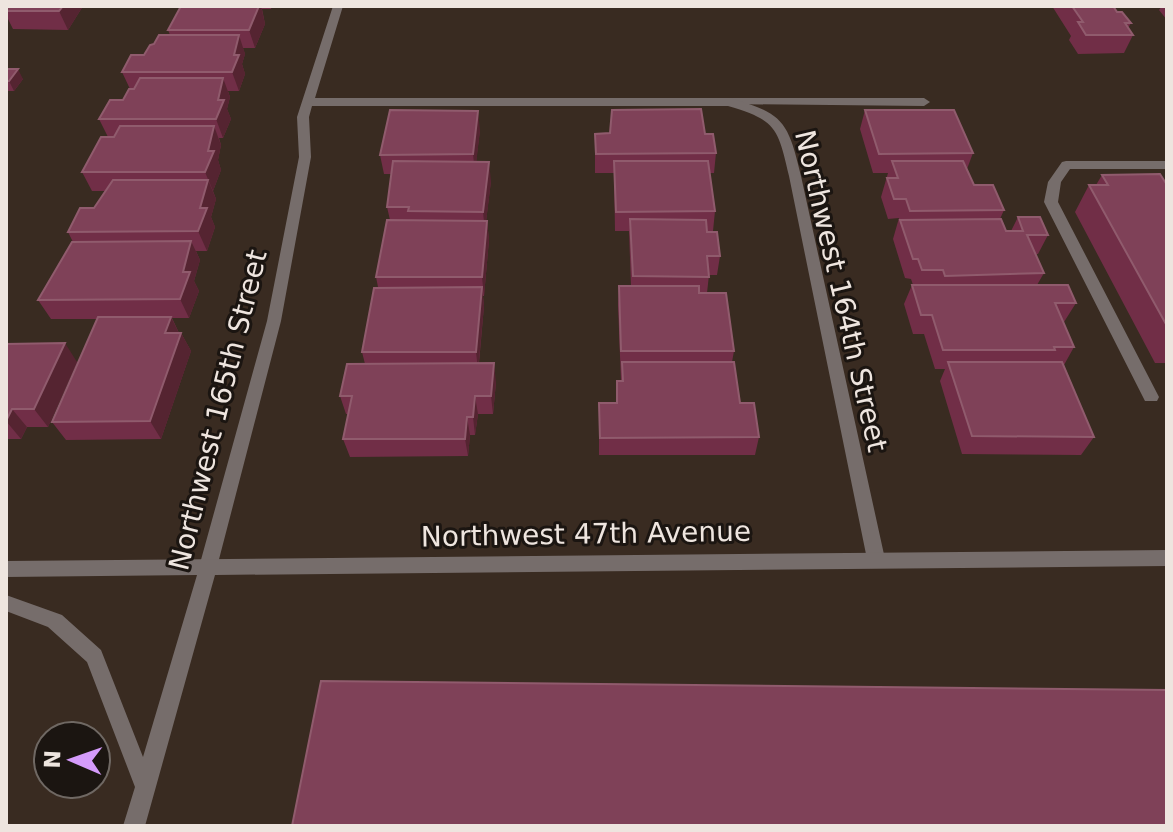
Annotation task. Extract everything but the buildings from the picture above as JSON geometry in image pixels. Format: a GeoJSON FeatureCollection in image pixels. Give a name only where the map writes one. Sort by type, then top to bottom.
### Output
{"type":"FeatureCollection","features":[{"type":"Feature","properties":{"kind":"street","name":"Northwest 165th Street"},"geometry":{"type":"LineString","coordinates":[[134,826],[274,321],[305,157],[303,117],[338,6]]}},
{"type":"Feature","properties":{"kind":"street","name":"Northwest 164th Street"},"geometry":{"type":"LineString","coordinates":[[307,102],[729,102],[765,111],[783,128],[876,559]]}},
{"type":"Feature","properties":{"kind":"street"},"geometry":{"type":"LineString","coordinates":[[729,102],[924,102]]}},
{"type":"Feature","properties":{"kind":"street"},"geometry":{"type":"LineString","coordinates":[[1151,397],[1051,202],[1054,179],[1066,165],[1167,165]]}},
{"type":"Feature","properties":{"kind":"street","name":"Northwest 47th Avenue"},"geometry":{"type":"LineString","coordinates":[[6,569],[1167,558]]}},
{"type":"Feature","properties":{"kind":"street"},"geometry":{"type":"LineString","coordinates":[[6,603],[55,621],[94,656],[145,787]]}}]}
